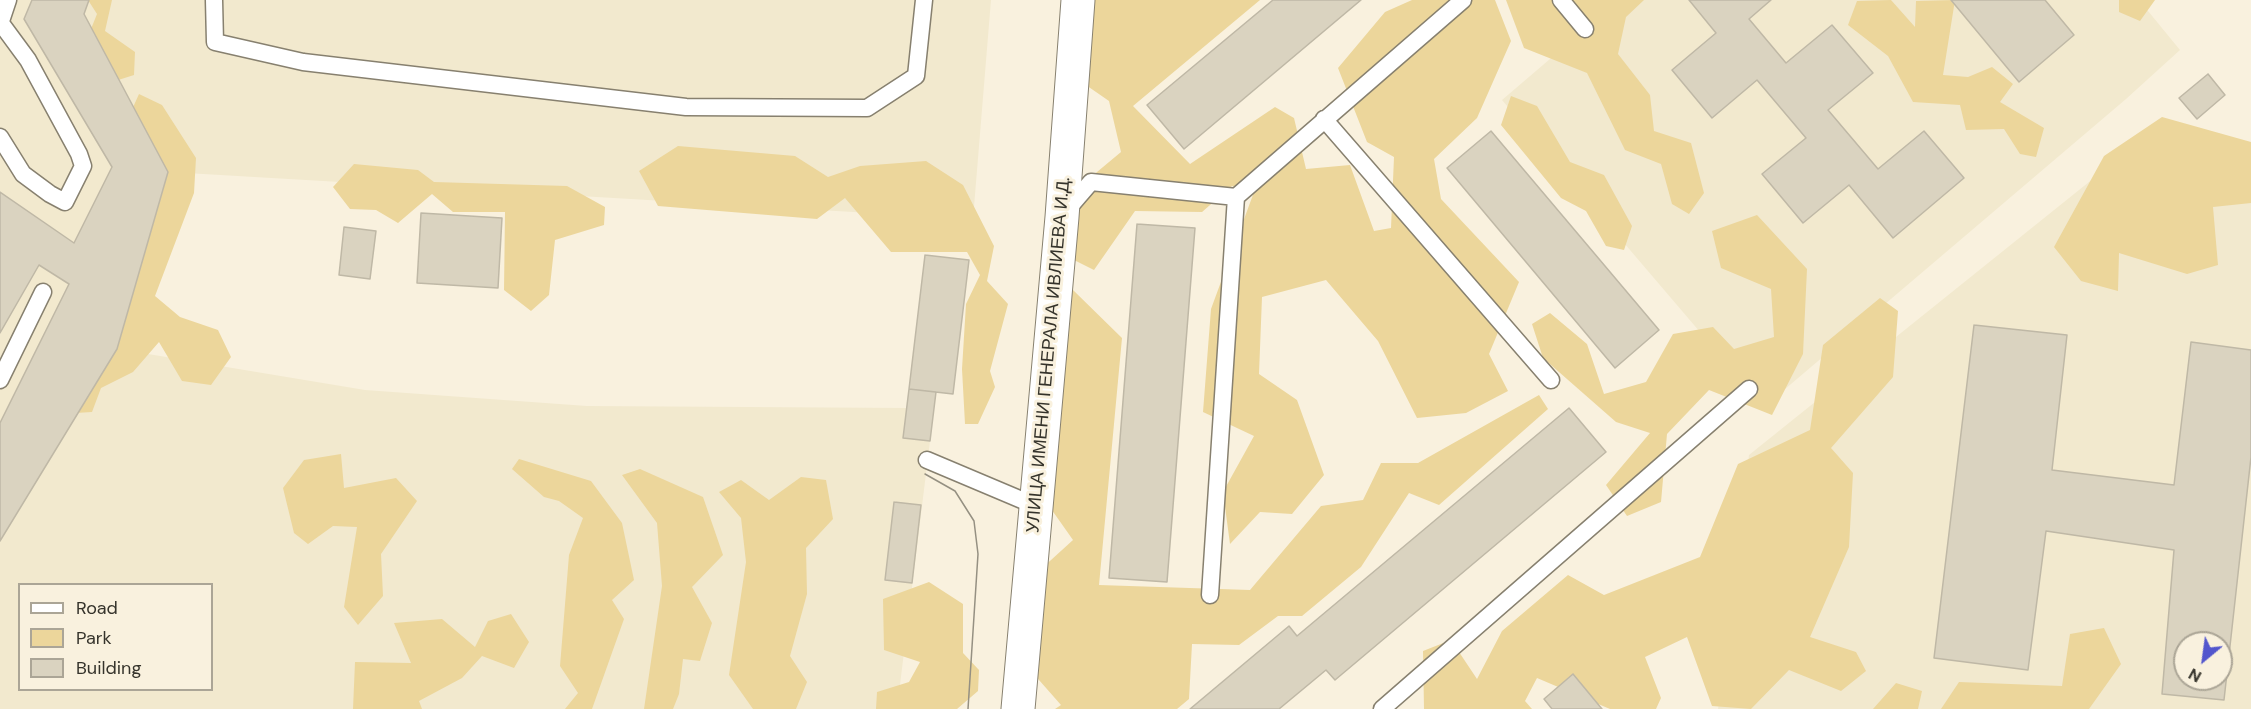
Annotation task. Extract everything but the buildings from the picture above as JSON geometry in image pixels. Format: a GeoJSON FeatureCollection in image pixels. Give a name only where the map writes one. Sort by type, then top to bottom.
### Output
{"type":"FeatureCollection","features":[{"type":"Feature","properties":{"kind":"street","name":"УЛИЦА ИМЕНИ ГЕНЕРАЛА ИВЛИЕВА И.Д."},"geometry":{"type":"LineString","coordinates":[[1018,709],[1062,217],[1078,0]]}},
{"type":"Feature","properties":{"kind":"lane"},"geometry":{"type":"LineString","coordinates":[[0,137],[23,174],[65,202],[83,166],[79,154],[28,60],[0,23],[8,0]]}},
{"type":"Feature","properties":{"kind":"lane"},"geometry":{"type":"LineString","coordinates":[[214,0],[214,42],[303,62],[686,107],[856,108],[867,108],[916,76],[924,0]]}},
{"type":"Feature","properties":{"kind":"lane"},"geometry":{"type":"LineString","coordinates":[[1210,595],[1236,197],[1463,0]]}},
{"type":"Feature","properties":{"kind":"lane"},"geometry":{"type":"LineString","coordinates":[[1561,0],[1585,29]]}},
{"type":"Feature","properties":{"kind":"lane"},"geometry":{"type":"LineString","coordinates":[[1324,119],[1551,380]]}},
{"type":"Feature","properties":{"kind":"lane"},"geometry":{"type":"LineString","coordinates":[[1062,217],[1091,182],[1236,197]]}},
{"type":"Feature","properties":{"kind":"lane"},"geometry":{"type":"LineString","coordinates":[[0,381],[43,292]]}},
{"type":"Feature","properties":{"kind":"lane"},"geometry":{"type":"LineString","coordinates":[[1382,709],[1749,389]]}},
{"type":"Feature","properties":{"kind":"lane"},"geometry":{"type":"LineString","coordinates":[[927,460],[1036,506]]}},
{"type":"Feature","properties":{"kind":"shaded area"},"geometry":{"type":"Polygon","coordinates":[[[0,0],[991,0],[973,219],[169,172],[118,349],[365,390],[587,406],[907,408],[904,438],[930,441],[897,709],[0,709],[0,0]]]}},
{"type":"Feature","properties":{"kind":"shaded area"},"geometry":{"type":"Polygon","coordinates":[[[1619,0],[2139,0],[2180,50],[2126,99],[1764,407],[1502,100],[1619,0]]]}},
{"type":"Feature","properties":{"kind":"shaded area"},"geometry":{"type":"Polygon","coordinates":[[[2145,137],[2251,143],[2251,709],[1718,709],[1749,455],[2145,137]]]}},
{"type":"Feature","properties":{"kind":"green space"},"geometry":{"type":"Polygon","coordinates":[[[88,0],[112,0],[105,31],[135,52],[134,75],[112,82],[79,59],[97,14],[88,0]]]}},
{"type":"Feature","properties":{"kind":"green space"},"geometry":{"type":"Polygon","coordinates":[[[1087,0],[1260,0],[1133,106],[1190,164],[1275,107],[1294,118],[1306,169],[1350,165],[1374,231],[1391,228],[1394,157],[1367,142],[1338,68],[1385,12],[1412,0],[1495,0],[1511,41],[1477,118],[1434,159],[1441,199],[1519,282],[1489,354],[1508,391],[1466,413],[1417,418],[1378,341],[1326,280],[1262,297],[1259,374],[1297,400],[1324,475],[1292,514],[1260,512],[1230,544],[1223,492],[1254,436],[1203,412],[1211,309],[1254,192],[1232,186],[1202,212],[1135,211],[1094,270],[1072,259],[1073,192],[1121,152],[1109,101],[1083,83],[1087,0]]]}},
{"type":"Feature","properties":{"kind":"green space"},"geometry":{"type":"Polygon","coordinates":[[[1506,0],[1644,0],[1626,17],[1618,54],[1650,95],[1654,131],[1691,143],[1704,193],[1689,214],[1672,204],[1661,164],[1625,150],[1587,73],[1524,48],[1506,0]]]}},
{"type":"Feature","properties":{"kind":"green space"},"geometry":{"type":"Polygon","coordinates":[[[1891,0],[1915,27],[1916,1],[1955,0],[1943,75],[1968,77],[1992,67],[2013,84],[2000,102],[2044,128],[2036,157],[2020,154],[2004,129],[1966,130],[1960,105],[1913,102],[1888,56],[1848,25],[1857,1],[1891,0]]]}},
{"type":"Feature","properties":{"kind":"green space"},"geometry":{"type":"Polygon","coordinates":[[[2119,0],[2155,0],[2140,21],[2119,12],[2119,0]]]}},
{"type":"Feature","properties":{"kind":"green space"},"geometry":{"type":"Polygon","coordinates":[[[139,94],[162,105],[196,158],[194,193],[155,296],[180,317],[218,330],[231,357],[211,385],[182,381],[159,342],[133,372],[101,388],[92,412],[59,414],[130,114],[139,94]]]}},
{"type":"Feature","properties":{"kind":"green space"},"geometry":{"type":"Polygon","coordinates":[[[1511,96],[1537,106],[1570,162],[1604,175],[1632,226],[1624,250],[1606,246],[1586,211],[1561,198],[1501,125],[1511,96]]]}},
{"type":"Feature","properties":{"kind":"green space"},"geometry":{"type":"Polygon","coordinates":[[[2162,117],[2251,142],[2251,203],[2213,207],[2218,265],[2187,274],[2119,253],[2118,291],[2081,281],[2054,247],[2104,156],[2162,117]]]}},
{"type":"Feature","properties":{"kind":"green space"},"geometry":{"type":"Polygon","coordinates":[[[678,146],[795,156],[828,177],[860,166],[926,161],[963,185],[994,246],[987,281],[1008,304],[990,371],[995,387],[978,424],[965,424],[962,369],[966,304],[980,275],[967,252],[891,252],[845,198],[817,219],[658,206],[639,171],[678,146]]]}},
{"type":"Feature","properties":{"kind":"green space"},"geometry":{"type":"Polygon","coordinates":[[[354,164],[418,170],[434,182],[567,186],[605,207],[604,225],[555,240],[549,295],[531,311],[504,290],[505,212],[453,212],[432,194],[398,223],[376,210],[350,209],[333,187],[354,164]]]}},
{"type":"Feature","properties":{"kind":"green space"},"geometry":{"type":"Polygon","coordinates":[[[1757,215],[1807,269],[1803,354],[1772,415],[1709,390],[1667,434],[1661,502],[1627,516],[1606,485],[1650,433],[1616,422],[1543,358],[1532,324],[1550,313],[1587,344],[1604,394],[1646,382],[1673,334],[1713,327],[1734,349],[1774,337],[1771,289],[1721,268],[1712,231],[1757,215]]]}},
{"type":"Feature","properties":{"kind":"green space"},"geometry":{"type":"Polygon","coordinates":[[[1073,290],[1122,338],[1099,585],[1250,590],[1321,506],[1363,500],[1381,463],[1418,463],[1539,395],[1548,409],[1439,505],[1409,493],[1361,567],[1302,616],[1278,616],[1239,645],[1192,644],[1189,699],[1177,709],[1055,709],[1061,705],[1017,655],[1018,590],[1073,540],[1042,496],[1057,300],[1073,290]]]}},
{"type":"Feature","properties":{"kind":"green space"},"geometry":{"type":"Polygon","coordinates":[[[1880,298],[1898,311],[1893,377],[1831,448],[1853,473],[1849,547],[1810,637],[1856,652],[1866,671],[1841,691],[1789,670],[1751,709],[1712,706],[1687,637],[1645,657],[1661,698],[1656,709],[1610,709],[1537,678],[1525,701],[1532,709],[1424,709],[1423,651],[1451,640],[1477,679],[1502,631],[1568,575],[1604,595],[1700,557],[1738,464],[1810,430],[1823,345],[1880,298]]]}},
{"type":"Feature","properties":{"kind":"green space"},"geometry":{"type":"Polygon","coordinates":[[[341,454],[344,488],[396,478],[417,501],[381,554],[383,596],[358,625],[344,607],[357,527],[333,526],[308,544],[294,533],[283,488],[304,460],[341,454]]]}},
{"type":"Feature","properties":{"kind":"green space"},"geometry":{"type":"Polygon","coordinates":[[[519,459],[591,481],[622,523],[634,580],[612,600],[624,619],[592,709],[565,709],[578,693],[560,666],[569,555],[583,518],[559,501],[544,497],[512,469],[519,459]]]}},
{"type":"Feature","properties":{"kind":"green space"},"geometry":{"type":"Polygon","coordinates":[[[640,469],[703,497],[723,555],[692,587],[712,623],[700,661],[683,659],[679,694],[673,709],[644,709],[662,586],[657,523],[622,475],[640,469]]]}},
{"type":"Feature","properties":{"kind":"green space"},"geometry":{"type":"Polygon","coordinates":[[[801,477],[826,480],[833,519],[806,548],[807,594],[790,656],[807,682],[796,709],[753,709],[729,675],[746,562],[741,518],[719,492],[741,480],[769,500],[801,477]]]}},
{"type":"Feature","properties":{"kind":"green space"},"geometry":{"type":"Polygon","coordinates":[[[929,582],[963,604],[963,653],[979,670],[978,691],[957,709],[876,709],[877,692],[909,682],[920,662],[884,650],[883,599],[929,582]]]}},
{"type":"Feature","properties":{"kind":"green space"},"geometry":{"type":"Polygon","coordinates":[[[511,614],[529,642],[514,668],[482,656],[462,678],[419,701],[422,709],[353,709],[355,662],[411,663],[394,623],[442,619],[475,647],[488,621],[511,614]]]}},
{"type":"Feature","properties":{"kind":"green space"},"geometry":{"type":"Polygon","coordinates":[[[2104,628],[2121,664],[2089,709],[1941,709],[1959,682],[2062,686],[2070,634],[2104,628]]]}},
{"type":"Feature","properties":{"kind":"green space"},"geometry":{"type":"Polygon","coordinates":[[[1896,683],[1922,691],[1918,709],[1873,709],[1896,683]]]}},
{"type":"Feature","properties":{"kind":"tram line"},"geometry":{"type":"LineString","coordinates":[[925,474],[955,491],[974,521],[978,554],[968,709]]}}]}
